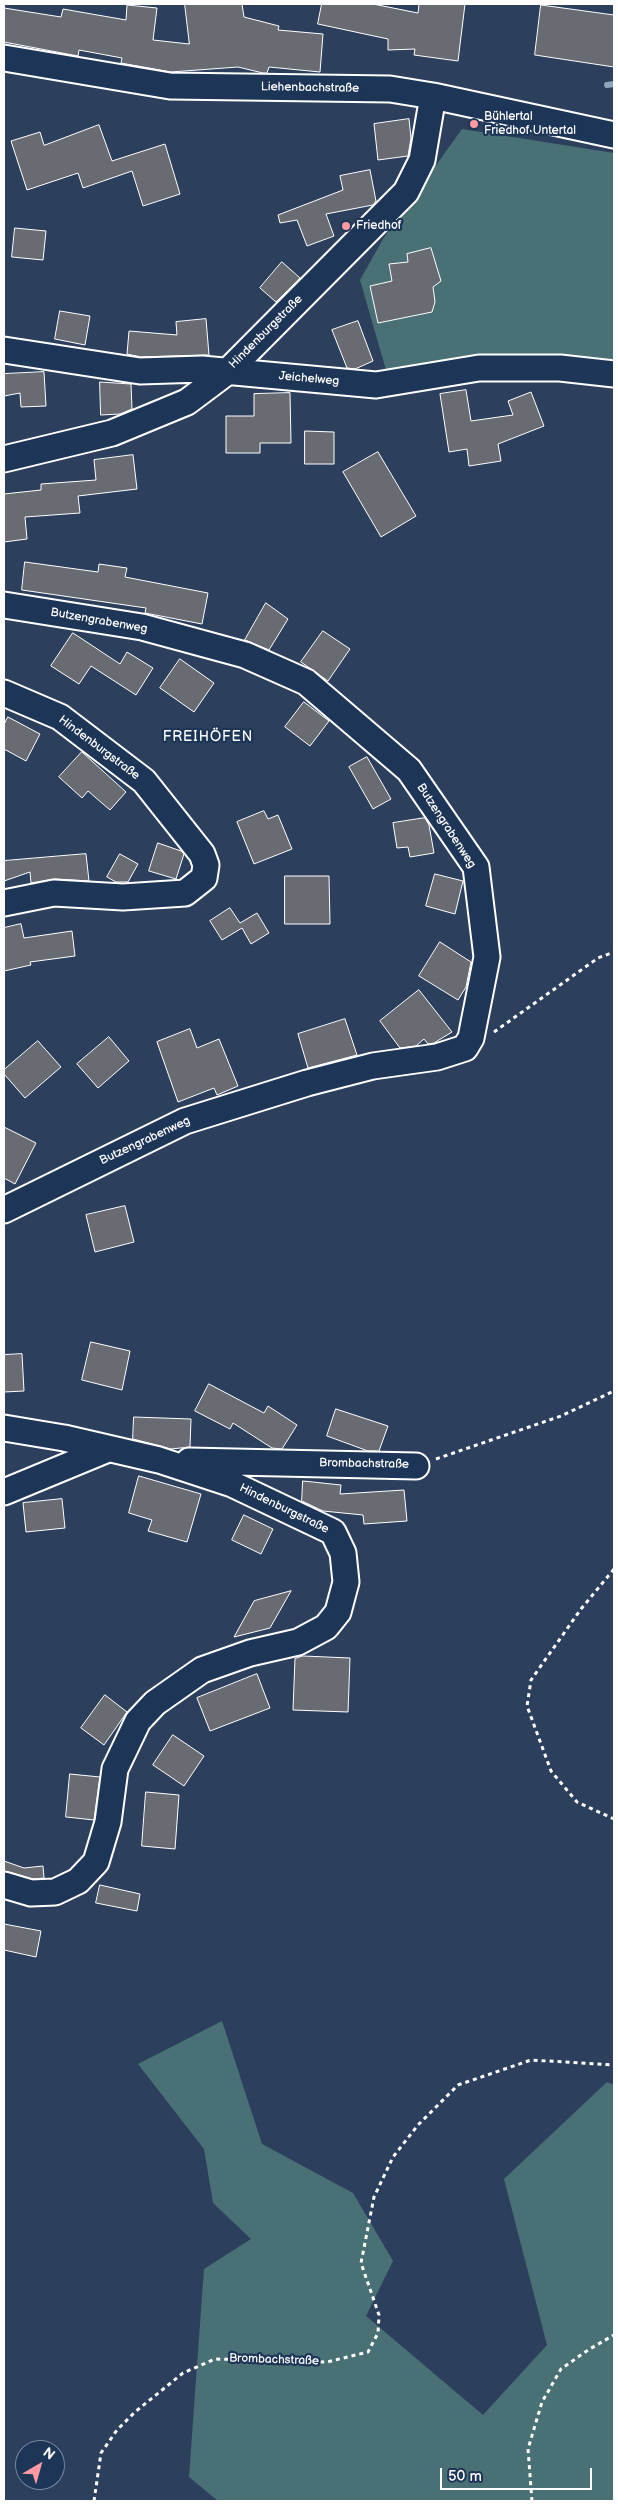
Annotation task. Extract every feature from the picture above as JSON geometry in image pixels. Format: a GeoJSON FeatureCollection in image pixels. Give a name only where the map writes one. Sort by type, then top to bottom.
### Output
{"type":"FeatureCollection","features":[{"type":"Feature","properties":{"kind":"street","name":"Liehenbachstraße"},"geometry":{"type":"LineString","coordinates":[[4,58],[170,86],[390,89],[433,96],[614,135]]}},
{"type":"Feature","properties":{"kind":"street","name":"Hindenburgstraße"},"geometry":{"type":"LineString","coordinates":[[4,460],[112,433],[187,402],[227,372],[406,192],[422,160],[433,96]]}},
{"type":"Feature","properties":{"kind":"street","name":"Jeichelweg"},"geometry":{"type":"LineString","coordinates":[[4,350],[140,371],[202,368],[376,386],[479,368],[560,368],[614,374]]}},
{"type":"Feature","properties":{"kind":"street","name":"Butzengrabenweg"},"geometry":{"type":"LineString","coordinates":[[4,605],[142,627],[245,655],[306,682],[409,770],[476,867],[487,957],[471,1038],[465,1048],[437,1057],[373,1066],[185,1121],[4,1210]]}},
{"type":"Feature","properties":{"kind":"street","name":"Hindenburgstraße"},"geometry":{"type":"LineString","coordinates":[[4,693],[60,717],[144,781],[202,854],[206,865],[204,878],[185,894],[123,897],[54,893],[4,903]]}},
{"type":"Feature","properties":{"kind":"street","name":"Hindenburgstraße"},"geometry":{"type":"LineString","coordinates":[[4,1428],[64,1438],[159,1460],[232,1484],[333,1532],[343,1553],[346,1582],[338,1612],[326,1628],[298,1642],[250,1653],[202,1670],[155,1704],[138,1721],[115,1769],[108,1822],[96,1862],[78,1881],[55,1892],[31,1893],[4,1886]]}},
{"type":"Feature","properties":{"kind":"street"},"geometry":{"type":"LineString","coordinates":[[4,1492],[108,1448]]}},
{"type":"Feature","properties":{"kind":"street","name":"Brombachstraße"},"geometry":{"type":"LineString","coordinates":[[159,1460],[416,1466]]}},
{"type":"Feature","properties":{"kind":"path"},"geometry":{"type":"LineString","coordinates":[[465,1048],[506,1026],[598,958],[614,952]]}},
{"type":"Feature","properties":{"kind":"path","name":"Brombachstraße"},"geometry":{"type":"LineString","coordinates":[[416,1466],[561,1416],[614,1392]]}},
{"type":"Feature","properties":{"kind":"path"},"geometry":{"type":"LineString","coordinates":[[614,1569],[581,1609],[531,1680],[527,1706],[551,1771],[577,1802],[614,1819]]}},
{"type":"Feature","properties":{"kind":"path","name":"Brombachstraße"},"geometry":{"type":"LineString","coordinates":[[94,2501],[101,2453],[117,2430],[135,2412],[183,2372],[215,2359],[327,2362],[368,2352],[378,2333],[380,2315],[362,2263],[374,2197],[393,2157],[418,2125],[458,2085],[532,2060],[614,2065]]}},
{"type":"Feature","properties":{"kind":"path"},"geometry":{"type":"LineString","coordinates":[[532,2501],[528,2448],[542,2402],[561,2369],[614,2335]]}},
{"type":"Feature","properties":{"kind":"green space"},"geometry":{"type":"Polygon","coordinates":[[[462,129],[614,153],[614,360],[592,363],[499,357],[386,370],[360,280],[383,239],[462,129]]]}},
{"type":"Feature","properties":{"kind":"green space"},"geometry":{"type":"Polygon","coordinates":[[[222,2021],[262,2144],[353,2193],[393,2261],[366,2316],[483,2415],[547,2345],[504,2179],[607,2082],[614,2085],[614,2501],[218,2501],[189,2477],[204,2269],[251,2239],[213,2203],[204,2149],[138,2064],[222,2021]]]}},
{"type":"Feature","properties":{"kind":"building"},"geometry":{"type":"Polygon","coordinates":[[[185,4],[242,4],[244,17],[279,26],[278,30],[323,34],[320,72],[269,67],[267,73],[263,73],[238,67],[171,72],[121,63],[122,58],[79,50],[78,56],[4,42],[4,8],[61,17],[63,9],[126,20],[127,5],[157,8],[153,40],[189,44],[185,4]]]}},
{"type":"Feature","properties":{"kind":"building"},"geometry":{"type":"Polygon","coordinates":[[[322,4],[373,4],[418,13],[419,4],[465,4],[458,61],[414,55],[415,49],[388,50],[388,39],[318,24],[322,4]]]}},
{"type":"Feature","properties":{"kind":"building"},"geometry":{"type":"Polygon","coordinates":[[[541,5],[614,15],[614,67],[535,55],[541,5]]]}},
{"type":"Feature","properties":{"kind":"building"},"geometry":{"type":"Polygon","coordinates":[[[409,119],[411,138],[408,156],[378,160],[374,124],[409,119]]]}},
{"type":"Feature","properties":{"kind":"building"},"geometry":{"type":"Polygon","coordinates":[[[99,125],[112,161],[165,144],[180,194],[143,206],[132,171],[83,188],[78,173],[27,190],[11,141],[40,132],[44,145],[99,125]]]}},
{"type":"Feature","properties":{"kind":"building"},"geometry":{"type":"Polygon","coordinates":[[[370,170],[376,201],[373,205],[326,214],[334,236],[307,246],[297,220],[280,223],[278,215],[343,190],[340,176],[370,170]]]}},
{"type":"Feature","properties":{"kind":"building"},"geometry":{"type":"Polygon","coordinates":[[[15,228],[46,231],[43,260],[12,257],[15,228]]]}},
{"type":"Feature","properties":{"kind":"building"},"geometry":{"type":"Polygon","coordinates":[[[431,248],[441,281],[433,287],[435,302],[432,312],[378,323],[370,286],[392,281],[389,264],[408,262],[407,254],[431,248]]]}},
{"type":"Feature","properties":{"kind":"building"},"geometry":{"type":"Polygon","coordinates":[[[282,262],[300,278],[276,302],[260,288],[282,262]]]}},
{"type":"Feature","properties":{"kind":"building"},"geometry":{"type":"Polygon","coordinates":[[[60,311],[90,316],[85,345],[55,339],[60,311]]]}},
{"type":"Feature","properties":{"kind":"building"},"geometry":{"type":"Polygon","coordinates":[[[206,319],[209,355],[141,357],[127,354],[129,331],[177,335],[176,322],[206,319]]]}},
{"type":"Feature","properties":{"kind":"building"},"geometry":{"type":"Polygon","coordinates":[[[358,321],[373,361],[355,369],[347,368],[332,330],[358,321]]]}},
{"type":"Feature","properties":{"kind":"building"},"geometry":{"type":"Polygon","coordinates":[[[44,372],[46,406],[21,407],[20,393],[4,396],[4,374],[44,372]]]}},
{"type":"Feature","properties":{"kind":"building"},"geometry":{"type":"Polygon","coordinates":[[[100,382],[131,384],[132,409],[120,414],[101,415],[100,382]]]}},
{"type":"Feature","properties":{"kind":"building"},"geometry":{"type":"Polygon","coordinates":[[[466,390],[471,421],[513,415],[508,401],[531,392],[544,426],[498,444],[501,461],[469,466],[467,449],[449,452],[440,394],[466,390]]]}},
{"type":"Feature","properties":{"kind":"building"},"geometry":{"type":"Polygon","coordinates":[[[290,393],[291,443],[260,443],[260,453],[226,453],[226,416],[254,416],[254,394],[290,393]]]}},
{"type":"Feature","properties":{"kind":"building"},"geometry":{"type":"Polygon","coordinates":[[[305,431],[334,432],[334,464],[305,464],[305,431]]]}},
{"type":"Feature","properties":{"kind":"building"},"geometry":{"type":"Polygon","coordinates":[[[378,452],[416,516],[381,537],[343,472],[378,452]]]}},
{"type":"Feature","properties":{"kind":"building"},"geometry":{"type":"Polygon","coordinates":[[[133,455],[137,489],[78,496],[80,513],[25,517],[27,539],[4,542],[4,494],[41,490],[41,484],[96,480],[94,460],[133,455]]]}},
{"type":"Feature","properties":{"kind":"building"},"geometry":{"type":"Polygon","coordinates":[[[25,562],[98,572],[99,564],[127,568],[125,577],[208,593],[202,624],[145,613],[146,608],[22,590],[25,562]]]}},
{"type":"Feature","properties":{"kind":"building"},"geometry":{"type":"Polygon","coordinates":[[[266,603],[288,619],[269,650],[245,640],[266,603]]]}},
{"type":"Feature","properties":{"kind":"building"},"geometry":{"type":"Polygon","coordinates":[[[323,631],[350,649],[328,681],[301,662],[323,631]]]}},
{"type":"Feature","properties":{"kind":"building"},"geometry":{"type":"Polygon","coordinates":[[[73,633],[120,664],[127,652],[153,668],[136,695],[91,666],[79,684],[51,666],[73,633]]]}},
{"type":"Feature","properties":{"kind":"building"},"geometry":{"type":"Polygon","coordinates":[[[180,659],[214,683],[194,712],[160,688],[180,659]]]}},
{"type":"Feature","properties":{"kind":"building"},"geometry":{"type":"Polygon","coordinates":[[[304,702],[329,721],[310,746],[285,727],[304,702]]]}},
{"type":"Feature","properties":{"kind":"building"},"geometry":{"type":"Polygon","coordinates":[[[8,717],[40,734],[26,761],[4,749],[4,725],[8,717]]]}},
{"type":"Feature","properties":{"kind":"building"},"geometry":{"type":"Polygon","coordinates":[[[82,752],[126,792],[110,810],[88,791],[82,798],[59,777],[82,752]]]}},
{"type":"Feature","properties":{"kind":"building"},"geometry":{"type":"Polygon","coordinates":[[[367,757],[391,799],[373,809],[349,767],[367,757]]]}},
{"type":"Feature","properties":{"kind":"building"},"geometry":{"type":"Polygon","coordinates":[[[264,811],[268,819],[278,815],[292,849],[254,864],[237,822],[264,811]]]}},
{"type":"Feature","properties":{"kind":"building"},"geometry":{"type":"Polygon","coordinates":[[[425,818],[429,825],[434,853],[410,857],[408,847],[397,848],[393,823],[425,818]]]}},
{"type":"Feature","properties":{"kind":"building"},"geometry":{"type":"Polygon","coordinates":[[[158,843],[181,851],[184,854],[176,879],[149,871],[158,843]]]}},
{"type":"Feature","properties":{"kind":"building"},"geometry":{"type":"Polygon","coordinates":[[[86,854],[89,881],[55,879],[31,883],[30,872],[4,881],[4,861],[86,854]]]}},
{"type":"Feature","properties":{"kind":"building"},"geometry":{"type":"Polygon","coordinates":[[[120,854],[138,864],[128,882],[116,882],[107,877],[120,854]]]}},
{"type":"Feature","properties":{"kind":"building"},"geometry":{"type":"Polygon","coordinates":[[[435,874],[463,881],[455,914],[426,906],[435,874]]]}},
{"type":"Feature","properties":{"kind":"building"},"geometry":{"type":"Polygon","coordinates":[[[285,876],[329,876],[330,924],[285,924],[285,876]]]}},
{"type":"Feature","properties":{"kind":"building"},"geometry":{"type":"Polygon","coordinates":[[[230,908],[240,923],[257,913],[269,933],[251,944],[242,928],[222,940],[210,921],[230,908]]]}},
{"type":"Feature","properties":{"kind":"building"},"geometry":{"type":"Polygon","coordinates":[[[21,924],[24,938],[72,931],[75,956],[30,962],[31,965],[4,971],[4,928],[21,924]]]}},
{"type":"Feature","properties":{"kind":"building"},"geometry":{"type":"Polygon","coordinates":[[[440,942],[471,962],[466,987],[458,1000],[419,976],[440,942]]]}},
{"type":"Feature","properties":{"kind":"building"},"geometry":{"type":"Polygon","coordinates":[[[419,990],[452,1032],[434,1043],[428,1044],[424,1039],[416,1046],[400,1048],[380,1021],[419,990]]]}},
{"type":"Feature","properties":{"kind":"building"},"geometry":{"type":"Polygon","coordinates":[[[345,1019],[357,1055],[308,1068],[298,1034],[345,1019]]]}},
{"type":"Feature","properties":{"kind":"building"},"geometry":{"type":"Polygon","coordinates":[[[190,1029],[197,1048],[219,1039],[238,1086],[217,1095],[214,1088],[178,1102],[157,1042],[190,1029]]]}},
{"type":"Feature","properties":{"kind":"building"},"geometry":{"type":"Polygon","coordinates":[[[109,1037],[129,1061],[98,1088],[77,1064],[109,1037]]]}},
{"type":"Feature","properties":{"kind":"building"},"geometry":{"type":"Polygon","coordinates":[[[38,1041],[61,1067],[25,1098],[4,1074],[4,1070],[38,1041]]]}},
{"type":"Feature","properties":{"kind":"building"},"geometry":{"type":"Polygon","coordinates":[[[4,1127],[36,1143],[15,1184],[4,1178],[4,1127]]]}},
{"type":"Feature","properties":{"kind":"building"},"geometry":{"type":"Polygon","coordinates":[[[125,1206],[134,1242],[95,1252],[86,1215],[125,1206]]]}},
{"type":"Feature","properties":{"kind":"building"},"geometry":{"type":"Polygon","coordinates":[[[91,1342],[130,1351],[122,1390],[82,1380],[91,1342]]]}},
{"type":"Feature","properties":{"kind":"building"},"geometry":{"type":"Polygon","coordinates":[[[22,1354],[24,1391],[4,1392],[4,1355],[22,1354]]]}},
{"type":"Feature","properties":{"kind":"building"},"geometry":{"type":"Polygon","coordinates":[[[209,1384],[264,1413],[268,1406],[297,1425],[282,1449],[272,1448],[233,1423],[230,1429],[195,1411],[209,1384]]]}},
{"type":"Feature","properties":{"kind":"building"},"geometry":{"type":"Polygon","coordinates":[[[336,1409],[388,1426],[379,1451],[368,1451],[327,1436],[336,1409]]]}},
{"type":"Feature","properties":{"kind":"building"},"geometry":{"type":"Polygon","coordinates":[[[134,1417],[191,1419],[190,1447],[171,1449],[133,1439],[134,1417]]]}},
{"type":"Feature","properties":{"kind":"building"},"geometry":{"type":"Polygon","coordinates":[[[139,1476],[201,1494],[187,1542],[148,1531],[152,1520],[129,1513],[139,1476]]]}},
{"type":"Feature","properties":{"kind":"building"},"geometry":{"type":"Polygon","coordinates":[[[303,1481],[341,1485],[340,1494],[404,1490],[407,1521],[364,1524],[363,1515],[323,1511],[302,1501],[303,1481]]]}},
{"type":"Feature","properties":{"kind":"building"},"geometry":{"type":"Polygon","coordinates":[[[62,1499],[65,1528],[26,1532],[23,1503],[62,1499]]]}},
{"type":"Feature","properties":{"kind":"building"},"geometry":{"type":"Polygon","coordinates":[[[244,1515],[273,1529],[261,1554],[232,1540],[244,1515]]]}},
{"type":"Feature","properties":{"kind":"building"},"geometry":{"type":"Polygon","coordinates":[[[291,1591],[270,1628],[234,1637],[254,1601],[291,1591]]]}},
{"type":"Feature","properties":{"kind":"building"},"geometry":{"type":"Polygon","coordinates":[[[303,1656],[350,1658],[348,1712],[293,1710],[295,1659],[303,1656]]]}},
{"type":"Feature","properties":{"kind":"building"},"geometry":{"type":"Polygon","coordinates":[[[257,1674],[270,1708],[210,1731],[197,1698],[257,1674]]]}},
{"type":"Feature","properties":{"kind":"building"},"geometry":{"type":"Polygon","coordinates":[[[105,1695],[127,1712],[104,1745],[81,1728],[105,1695]]]}},
{"type":"Feature","properties":{"kind":"building"},"geometry":{"type":"Polygon","coordinates":[[[173,1735],[204,1756],[184,1786],[153,1765],[173,1735]]]}},
{"type":"Feature","properties":{"kind":"building"},"geometry":{"type":"Polygon","coordinates":[[[70,1774],[100,1777],[94,1820],[66,1817],[70,1774]]]}},
{"type":"Feature","properties":{"kind":"building"},"geometry":{"type":"Polygon","coordinates":[[[146,1792],[179,1795],[175,1849],[142,1846],[146,1792]]]}},
{"type":"Feature","properties":{"kind":"building"},"geometry":{"type":"Polygon","coordinates":[[[4,1861],[24,1868],[43,1866],[44,1878],[33,1879],[4,1871],[4,1861]]]}},
{"type":"Feature","properties":{"kind":"building"},"geometry":{"type":"Polygon","coordinates":[[[100,1885],[140,1894],[137,1911],[96,1903],[100,1885]]]}},
{"type":"Feature","properties":{"kind":"building"},"geometry":{"type":"Polygon","coordinates":[[[4,1924],[41,1931],[36,1957],[4,1950],[4,1924]]]}},
{"type":"Feature","properties":{"kind":"waterway"},"geometry":{"type":"LineString","coordinates":[[607,85],[614,84]]}},
{"type":"Feature","properties":{"kind":"place","name":"Bühlertal Friedhof Untertal"},"geometry":{"type":"Point","coordinates":[474,124]}},
{"type":"Feature","properties":{"kind":"place","name":"Friedhof"},"geometry":{"type":"Point","coordinates":[346,226]}},
{"type":"Feature","properties":{"kind":"district","name":"FREIHÖFEN"},"geometry":{"type":"Point","coordinates":[208,737]}}]}
